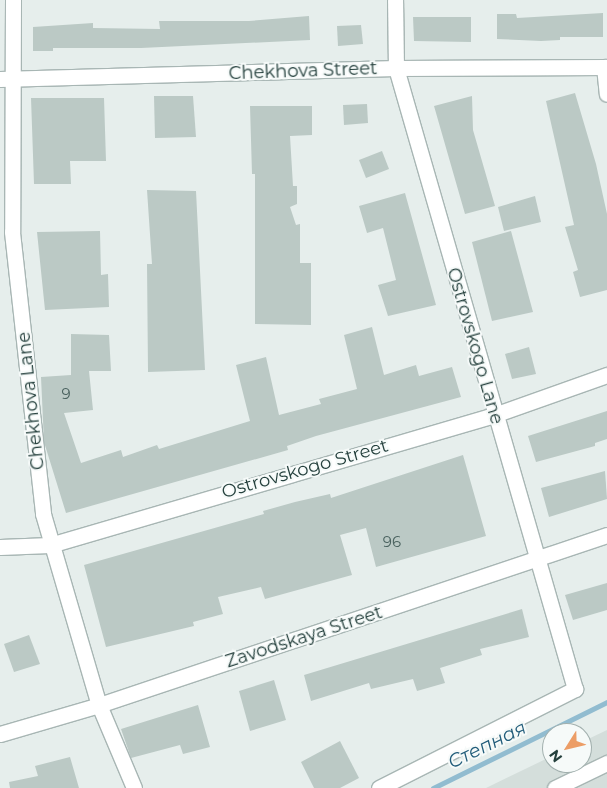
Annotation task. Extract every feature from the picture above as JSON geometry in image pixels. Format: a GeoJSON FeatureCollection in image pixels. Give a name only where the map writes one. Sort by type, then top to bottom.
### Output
{"type":"FeatureCollection","features":[{"type":"Feature","properties":{"kind":"street","name":"Chekhova Lane"},"geometry":{"type":"LineString","coordinates":[[13,0],[7,79],[6,232],[43,514],[50,545],[99,705],[134,788]]}},
{"type":"Feature","properties":{"kind":"street","name":"Ostrovskogo Lane"},"geometry":{"type":"LineString","coordinates":[[379,788],[575,689],[535,560],[396,68],[395,0]]}},
{"type":"Feature","properties":{"kind":"street","name":"Chekhova Street"},"geometry":{"type":"LineString","coordinates":[[7,79],[396,68],[605,67]]}},
{"type":"Feature","properties":{"kind":"street"},"geometry":{"type":"LineString","coordinates":[[605,67],[607,94]]}},
{"type":"Feature","properties":{"kind":"street","name":"Ostrovskogo Street"},"geometry":{"type":"LineString","coordinates":[[0,547],[50,545],[494,415],[607,375]]}},
{"type":"Feature","properties":{"kind":"street","name":"Zavodskaya Street"},"geometry":{"type":"LineString","coordinates":[[0,734],[99,705],[607,535]]}},
{"type":"Feature","properties":{"kind":"street"},"geometry":{"type":"LineString","coordinates":[[555,788],[607,764]]}},
{"type":"Feature","properties":{"kind":"shaded area"},"geometry":{"type":"Polygon","coordinates":[[[607,730],[607,788],[486,788],[542,761],[542,773],[592,773],[592,737],[607,730]]]}},
{"type":"Feature","properties":{"kind":"building"},"geometry":{"type":"Polygon","coordinates":[[[603,13],[603,37],[560,37],[560,40],[541,41],[497,39],[497,14],[516,14],[517,18],[603,13]]]}},
{"type":"Feature","properties":{"kind":"building"},"geometry":{"type":"Polygon","coordinates":[[[309,16],[310,40],[141,48],[53,48],[53,51],[33,51],[33,27],[93,23],[93,28],[160,29],[159,21],[249,21],[309,16]]]}},
{"type":"Feature","properties":{"kind":"building"},"geometry":{"type":"Polygon","coordinates":[[[413,17],[471,17],[471,42],[414,41],[413,17]]]}},
{"type":"Feature","properties":{"kind":"building"},"geometry":{"type":"Polygon","coordinates":[[[361,25],[363,44],[338,46],[337,26],[361,25]]]}},
{"type":"Feature","properties":{"kind":"building"},"geometry":{"type":"Polygon","coordinates":[[[575,93],[596,164],[607,214],[607,290],[580,297],[573,272],[578,270],[565,227],[574,225],[546,101],[575,93]]]}},
{"type":"Feature","properties":{"kind":"building"},"geometry":{"type":"Polygon","coordinates":[[[154,96],[193,96],[196,137],[155,138],[154,96]]]}},
{"type":"Feature","properties":{"kind":"building"},"geometry":{"type":"Polygon","coordinates":[[[472,96],[473,130],[495,206],[465,214],[434,106],[472,96]]]}},
{"type":"Feature","properties":{"kind":"building"},"geometry":{"type":"Polygon","coordinates":[[[31,98],[104,98],[106,161],[70,161],[71,184],[34,184],[31,98]]]}},
{"type":"Feature","properties":{"kind":"building"},"geometry":{"type":"Polygon","coordinates":[[[367,104],[368,123],[344,125],[343,105],[367,104]]]}},
{"type":"Feature","properties":{"kind":"building"},"geometry":{"type":"Polygon","coordinates":[[[250,106],[312,106],[312,135],[290,136],[293,186],[297,186],[297,204],[290,207],[296,225],[300,224],[300,263],[311,263],[311,325],[255,324],[255,174],[252,174],[250,106]]]}},
{"type":"Feature","properties":{"kind":"building"},"geometry":{"type":"Polygon","coordinates":[[[382,151],[389,169],[366,178],[359,160],[382,151]]]}},
{"type":"Feature","properties":{"kind":"building"},"geometry":{"type":"Polygon","coordinates":[[[147,190],[196,191],[205,370],[148,372],[147,264],[152,264],[147,190]]]}},
{"type":"Feature","properties":{"kind":"building"},"geometry":{"type":"Polygon","coordinates":[[[405,193],[436,305],[388,316],[378,285],[396,280],[383,228],[367,233],[359,206],[405,193]]]}},
{"type":"Feature","properties":{"kind":"building"},"geometry":{"type":"Polygon","coordinates":[[[535,196],[541,222],[504,231],[498,207],[535,196]]]}},
{"type":"Feature","properties":{"kind":"building"},"geometry":{"type":"Polygon","coordinates":[[[100,231],[101,275],[108,274],[109,307],[45,310],[37,232],[100,231]]]}},
{"type":"Feature","properties":{"kind":"building"},"geometry":{"type":"Polygon","coordinates":[[[511,231],[533,312],[492,321],[472,242],[511,231]]]}},
{"type":"Feature","properties":{"kind":"building"},"geometry":{"type":"Polygon","coordinates":[[[372,327],[384,375],[416,365],[419,376],[452,367],[461,397],[316,436],[287,446],[288,450],[66,513],[44,442],[41,377],[71,375],[71,334],[109,335],[111,371],[89,371],[93,410],[64,413],[81,463],[121,450],[123,457],[157,445],[159,449],[250,421],[236,365],[266,357],[279,415],[321,404],[319,399],[357,389],[344,335],[372,327]]]}},
{"type":"Feature","properties":{"kind":"building"},"geometry":{"type":"Polygon","coordinates":[[[529,347],[536,374],[512,379],[505,354],[529,347]]]}},
{"type":"Feature","properties":{"kind":"building"},"geometry":{"type":"Polygon","coordinates":[[[607,411],[607,439],[595,443],[595,446],[536,462],[528,436],[607,411]]]}},
{"type":"Feature","properties":{"kind":"building"},"geometry":{"type":"Polygon","coordinates":[[[463,455],[486,536],[376,567],[366,528],[340,535],[352,575],[265,599],[261,587],[218,597],[223,614],[193,622],[194,626],[106,647],[84,565],[264,514],[263,511],[295,502],[330,494],[331,498],[463,455]]]}},
{"type":"Feature","properties":{"kind":"building"},"geometry":{"type":"Polygon","coordinates":[[[605,471],[607,499],[549,517],[541,488],[605,471]]]}},
{"type":"Feature","properties":{"kind":"building"},"geometry":{"type":"Polygon","coordinates":[[[607,583],[607,610],[573,620],[565,595],[607,583]]]}},
{"type":"Feature","properties":{"kind":"building"},"geometry":{"type":"Polygon","coordinates":[[[522,609],[529,637],[480,649],[482,655],[440,668],[445,683],[417,691],[413,679],[371,689],[369,683],[311,701],[304,675],[522,609]]]}},
{"type":"Feature","properties":{"kind":"building"},"geometry":{"type":"Polygon","coordinates":[[[29,635],[40,664],[14,672],[4,644],[29,635]]]}},
{"type":"Feature","properties":{"kind":"building"},"geometry":{"type":"Polygon","coordinates":[[[274,680],[286,720],[250,731],[239,691],[274,680]]]}},
{"type":"Feature","properties":{"kind":"building"},"geometry":{"type":"Polygon","coordinates":[[[198,705],[210,747],[183,754],[180,745],[131,758],[121,729],[198,705]]]}},
{"type":"Feature","properties":{"kind":"building"},"geometry":{"type":"Polygon","coordinates":[[[340,741],[359,778],[340,788],[314,788],[301,762],[340,741]]]}},
{"type":"Feature","properties":{"kind":"building"},"geometry":{"type":"Polygon","coordinates":[[[70,757],[79,788],[10,788],[9,782],[38,776],[35,766],[70,757]]]}},
{"type":"Feature","properties":{"kind":"waterway","name":"Степная"},"geometry":{"type":"LineString","coordinates":[[433,788],[607,702]]}}]}
